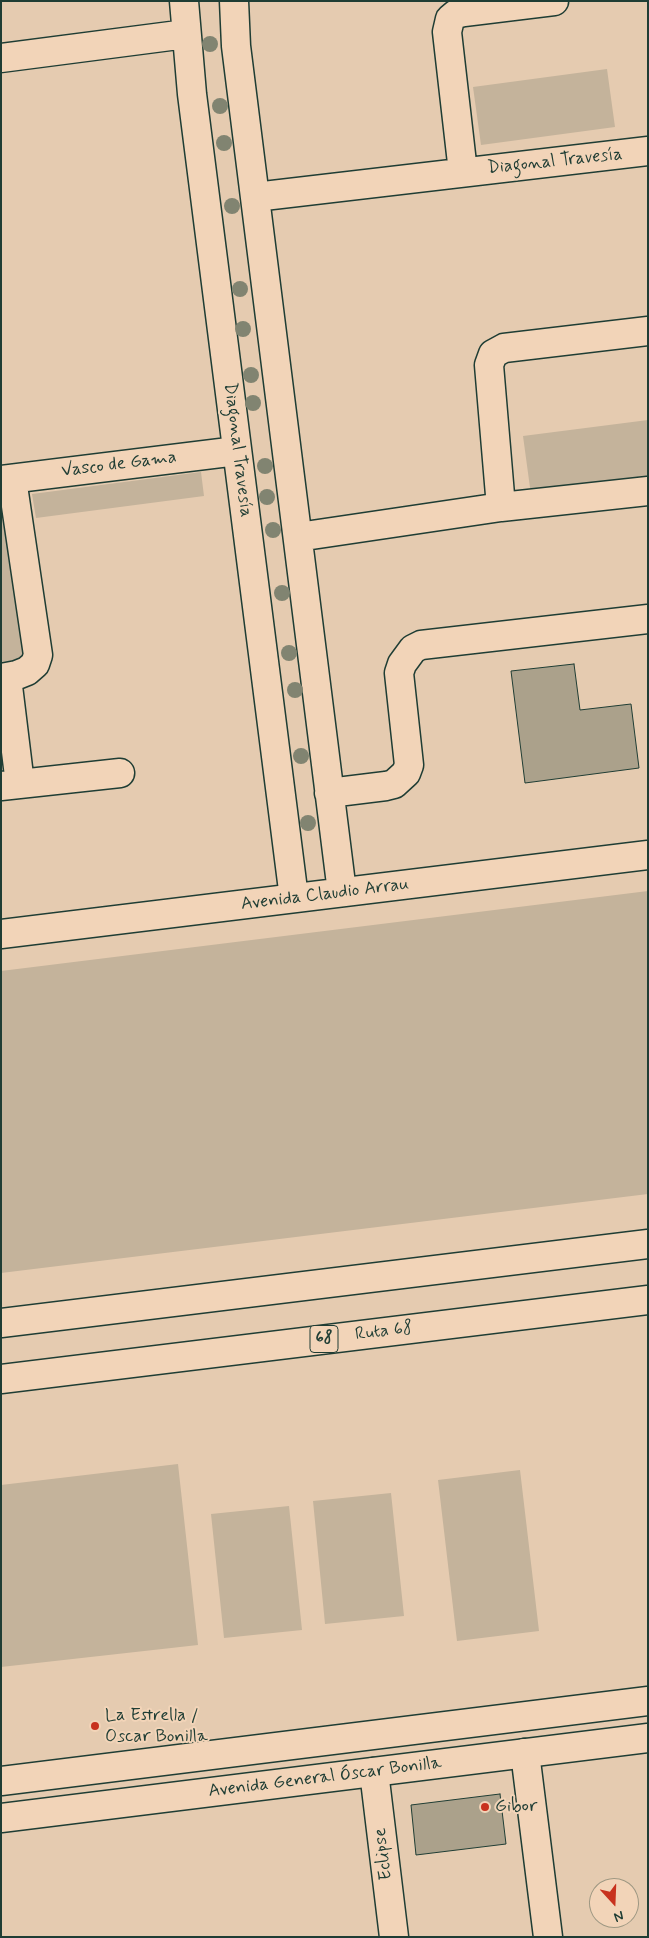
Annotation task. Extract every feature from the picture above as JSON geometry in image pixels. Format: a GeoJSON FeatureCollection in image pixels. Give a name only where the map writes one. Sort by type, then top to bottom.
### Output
{"type":"FeatureCollection","features":[{"type":"Feature","properties":{"kind":"main road","name":"Diagonal Travesía"},"geometry":{"type":"LineString","coordinates":[[184,1],[192,94],[294,898]]}},
{"type":"Feature","properties":{"kind":"main road"},"geometry":{"type":"LineString","coordinates":[[234,1],[236,46],[342,892]]}},
{"type":"Feature","properties":{"kind":"main road","name":"Diagonal Travesía"},"geometry":{"type":"LineString","coordinates":[[463,172],[447,32],[450,19],[456,14],[464,12],[554,1]]}},
{"type":"Feature","properties":{"kind":"main road"},"geometry":{"type":"LineString","coordinates":[[1,58],[186,34]]}},
{"type":"Feature","properties":{"kind":"main road","name":"Diagonal Travesía"},"geometry":{"type":"LineString","coordinates":[[255,197],[648,151]]}},
{"type":"Feature","properties":{"kind":"main road"},"geometry":{"type":"LineString","coordinates":[[501,507],[489,365],[493,354],[504,348],[648,331]]}},
{"type":"Feature","properties":{"kind":"main road","name":"Vasco de Gama"},"geometry":{"type":"LineString","coordinates":[[6,480],[237,451]]}},
{"type":"Feature","properties":{"kind":"main road"},"geometry":{"type":"LineString","coordinates":[[6,480],[38,655],[35,664],[28,671],[4,678],[11,785],[120,772]]}},
{"type":"Feature","properties":{"kind":"main road"},"geometry":{"type":"LineString","coordinates":[[298,537],[501,507],[648,491]]}},
{"type":"Feature","properties":{"kind":"main road"},"geometry":{"type":"LineString","coordinates":[[329,793],[394,784],[406,773],[409,765],[399,673],[404,659],[413,649],[421,645],[648,619]]}},
{"type":"Feature","properties":{"kind":"main road","name":"Avenida Claudio Arrau"},"geometry":{"type":"LineString","coordinates":[[1,934],[648,855]]}},
{"type":"Feature","properties":{"kind":"main road"},"geometry":{"type":"LineString","coordinates":[[1,1323],[648,1244]]}},
{"type":"Feature","properties":{"kind":"main road","name":"Ruta 68"},"geometry":{"type":"LineString","coordinates":[[1,1379],[648,1300]]}},
{"type":"Feature","properties":{"kind":"main road","name":"Avenida General Óscar Bonilla"},"geometry":{"type":"LineString","coordinates":[[1,1781],[648,1701]]}},
{"type":"Feature","properties":{"kind":"main road","name":"Avenida General Óscar Bonilla"},"geometry":{"type":"LineString","coordinates":[[1,1818],[648,1738]]}},
{"type":"Feature","properties":{"kind":"main road"},"geometry":{"type":"LineString","coordinates":[[525,1753],[548,1937]]}},
{"type":"Feature","properties":{"kind":"main road","name":"Eclipse"},"geometry":{"type":"LineString","coordinates":[[374,1772],[394,1937]]}},
{"type":"Feature","properties":{"kind":"shaded area"},"geometry":{"type":"Polygon","coordinates":[[[607,69],[615,127],[481,145],[473,87],[607,69]]]}},
{"type":"Feature","properties":{"kind":"shaded area"},"geometry":{"type":"Polygon","coordinates":[[[648,420],[648,479],[531,495],[523,436],[648,420]]]}},
{"type":"Feature","properties":{"kind":"shaded area"},"geometry":{"type":"Polygon","coordinates":[[[201,472],[204,496],[36,518],[32,494],[201,472]]]}},
{"type":"Feature","properties":{"kind":"shaded area"},"geometry":{"type":"Polygon","coordinates":[[[1,491],[27,651],[22,659],[1,667],[1,491]]]}},
{"type":"Feature","properties":{"kind":"shaded area"},"geometry":{"type":"Polygon","coordinates":[[[648,891],[648,1194],[1,1273],[1,971],[648,891]]]}},
{"type":"Feature","properties":{"kind":"shaded area"},"geometry":{"type":"Polygon","coordinates":[[[178,1464],[198,1645],[1,1667],[1,1485],[178,1464]]]}},
{"type":"Feature","properties":{"kind":"shaded area"},"geometry":{"type":"Polygon","coordinates":[[[520,1470],[539,1631],[457,1641],[438,1480],[520,1470]]]}},
{"type":"Feature","properties":{"kind":"shaded area"},"geometry":{"type":"Polygon","coordinates":[[[391,1493],[404,1616],[325,1624],[313,1501],[391,1493]]]}},
{"type":"Feature","properties":{"kind":"shaded area"},"geometry":{"type":"Polygon","coordinates":[[[289,1506],[302,1630],[224,1638],[211,1514],[289,1506]]]}},
{"type":"Feature","properties":{"kind":"building"},"geometry":{"type":"Polygon","coordinates":[[[574,664],[580,710],[631,704],[639,768],[525,783],[511,671],[574,664]]]}},
{"type":"Feature","properties":{"kind":"building"},"geometry":{"type":"Polygon","coordinates":[[[500,1794],[506,1844],[416,1855],[411,1805],[500,1794]]]}},
{"type":"Feature","properties":{"kind":"place","name":"La Estrella / Oscar Bonilla"},"geometry":{"type":"Point","coordinates":[95,1726]}},
{"type":"Feature","properties":{"kind":"place","name":"Gibor"},"geometry":{"type":"Point","coordinates":[485,1807]}}]}
